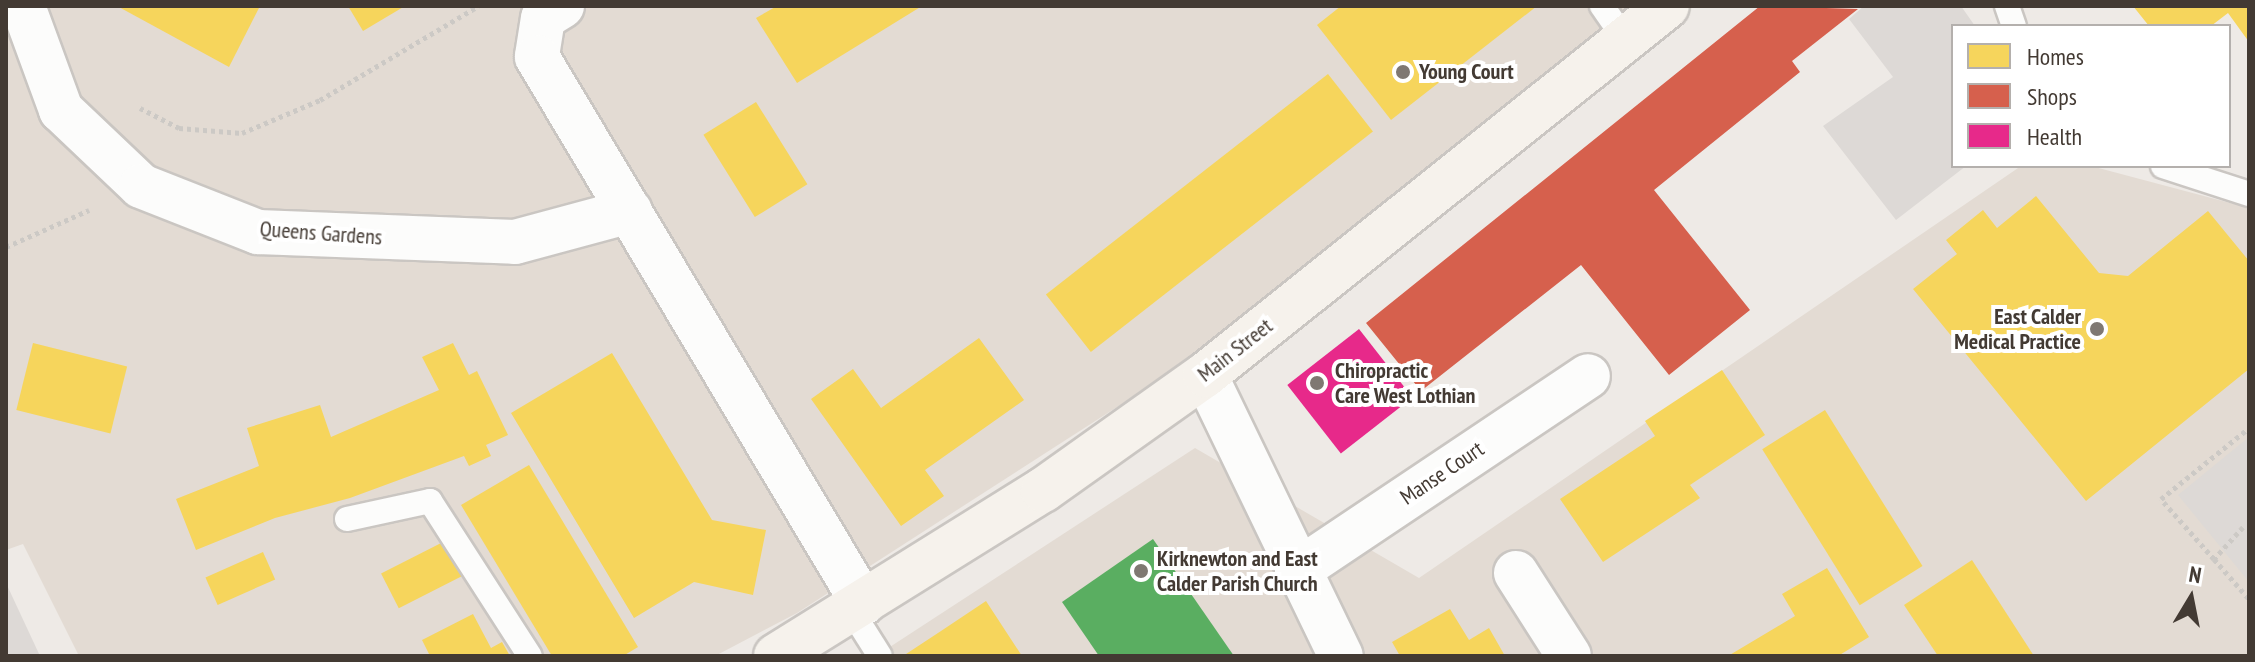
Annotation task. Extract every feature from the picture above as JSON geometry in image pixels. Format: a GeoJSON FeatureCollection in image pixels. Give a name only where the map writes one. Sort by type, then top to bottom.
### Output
{"type":"FeatureCollection","features":[{"type":"Feature","properties":{"kind":"main road","name":"Main Street"},"geometry":{"type":"LineString","coordinates":[[776,656],[1043,490],[1205,375],[1614,23],[1667,6]]}},
{"type":"Feature","properties":{"kind":"street","name":"Queens Gardens"},"geometry":{"type":"LineString","coordinates":[[23,6],[61,110],[141,186],[258,232],[515,242],[630,211]]}},
{"type":"Feature","properties":{"kind":"street"},"geometry":{"type":"LineString","coordinates":[[562,6],[543,18],[537,57],[630,211],[857,607]]}},
{"type":"Feature","properties":{"kind":"street"},"geometry":{"type":"LineString","coordinates":[[1205,375],[1297,571],[1341,656]]}},
{"type":"Feature","properties":{"kind":"street","name":"Manse Court"},"geometry":{"type":"LineString","coordinates":[[1297,571],[1588,376]]}},
{"type":"Feature","properties":{"kind":"street"},"geometry":{"type":"LineString","coordinates":[[1516,573],[1569,656]]}},
{"type":"Feature","properties":{"kind":"lane"},"geometry":{"type":"LineString","coordinates":[[2169,168],[2249,194]]}},
{"type":"Feature","properties":{"kind":"lane"},"geometry":{"type":"LineString","coordinates":[[347,519],[430,501],[530,656]]}},
{"type":"Feature","properties":{"kind":"lane"},"geometry":{"type":"LineString","coordinates":[[857,607],[880,656]]}},
{"type":"Feature","properties":{"kind":"path"},"geometry":{"type":"LineString","coordinates":[[127,102],[179,128],[242,133],[320,100],[478,6]]}},
{"type":"Feature","properties":{"kind":"path"},"geometry":{"type":"LineString","coordinates":[[6,247],[141,186]]}},
{"type":"Feature","properties":{"kind":"path"},"geometry":{"type":"LineString","coordinates":[[2249,428],[2161,499],[2249,599]]}},
{"type":"Feature","properties":{"kind":"path"},"geometry":{"type":"LineString","coordinates":[[2214,559],[2243,527]]}},
{"type":"Feature","properties":{"kind":"shaded area"},"geometry":{"type":"Polygon","coordinates":[[[6,6],[1642,6],[1395,228],[797,613],[715,656],[79,656],[23,544],[6,550],[6,6]]]}},
{"type":"Feature","properties":{"kind":"shaded area"},"geometry":{"type":"Polygon","coordinates":[[[1864,6],[1961,6],[1974,24],[1951,24],[1951,168],[1963,168],[1896,220],[1823,126],[1893,77],[1849,19],[1864,6]]]}},
{"type":"Feature","properties":{"kind":"shaded area"},"geometry":{"type":"Polygon","coordinates":[[[2018,168],[2099,168],[2249,208],[2249,656],[876,656],[1195,448],[1419,578],[2018,168]]]}},
{"type":"Feature","properties":{"kind":"shaded area"},"geometry":{"type":"Polygon","coordinates":[[[2249,437],[2249,582],[2178,495],[2249,437]]]}},
{"type":"Feature","properties":{"kind":"shaded area"},"geometry":{"type":"Polygon","coordinates":[[[6,583],[40,656],[6,656],[6,583]]]}},
{"type":"Feature","properties":{"kind":"building: Homes"},"geometry":{"type":"Polygon","coordinates":[[[117,6],[260,6],[229,67],[117,6]]]}},
{"type":"Feature","properties":{"kind":"building: Homes"},"geometry":{"type":"Polygon","coordinates":[[[348,6],[405,6],[363,31],[348,6]]]}},
{"type":"Feature","properties":{"kind":"building: Homes"},"geometry":{"type":"Polygon","coordinates":[[[777,6],[922,6],[797,83],[756,18],[777,6]]]}},
{"type":"Feature","properties":{"kind":"building: Homes","name":"Young Court"},"geometry":{"type":"Polygon","coordinates":[[[1341,6],[1537,6],[1391,120],[1317,25],[1341,6]]]}},
{"type":"Feature","properties":{"kind":"building: Homes"},"geometry":{"type":"Polygon","coordinates":[[[2133,6],[2249,6],[2249,42],[2228,13],[2214,24],[2147,24],[2133,6]]]}},
{"type":"Feature","properties":{"kind":"building: Homes"},"geometry":{"type":"Polygon","coordinates":[[[1328,74],[1373,132],[1091,352],[1046,294],[1328,74]]]}},
{"type":"Feature","properties":{"kind":"building: Homes"},"geometry":{"type":"Polygon","coordinates":[[[756,102],[807,184],[755,217],[703,135],[756,102]]]}},
{"type":"Feature","properties":{"kind":"building: Homes","name":"East Calder Medical Practice"},"geometry":{"type":"Polygon","coordinates":[[[2036,196],[2099,273],[2128,276],[2208,211],[2249,261],[2249,369],[2086,501],[1913,289],[1957,254],[1946,240],[1983,210],[1997,228],[2036,196]]]}},
{"type":"Feature","properties":{"kind":"building: Homes"},"geometry":{"type":"Polygon","coordinates":[[[979,338],[1024,400],[925,470],[944,496],[901,526],[811,399],[853,369],[881,408],[979,338]]]}},
{"type":"Feature","properties":{"kind":"building: Homes"},"geometry":{"type":"Polygon","coordinates":[[[33,343],[127,366],[110,433],[16,410],[33,343]]]}},
{"type":"Feature","properties":{"kind":"building: Homes"},"geometry":{"type":"Polygon","coordinates":[[[453,343],[469,375],[477,371],[508,435],[486,445],[491,456],[469,466],[464,456],[350,498],[275,518],[196,550],[176,499],[259,466],[247,428],[320,405],[331,437],[439,390],[422,357],[453,343]]]}},
{"type":"Feature","properties":{"kind":"building: Homes"},"geometry":{"type":"Polygon","coordinates":[[[612,353],[712,520],[766,530],[753,595],[694,582],[634,618],[511,413],[612,353]]]}},
{"type":"Feature","properties":{"kind":"building: Homes"},"geometry":{"type":"Polygon","coordinates":[[[1722,370],[1765,435],[1690,485],[1700,498],[1603,562],[1560,499],[1655,436],[1645,421],[1722,370]]]}},
{"type":"Feature","properties":{"kind":"building: Homes"},"geometry":{"type":"Polygon","coordinates":[[[1825,410],[1923,566],[1860,605],[1762,449],[1825,410]]]}},
{"type":"Feature","properties":{"kind":"building: Homes"},"geometry":{"type":"Polygon","coordinates":[[[529,465],[638,647],[623,656],[552,656],[461,505],[529,465]]]}},
{"type":"Feature","properties":{"kind":"building: Homes"},"geometry":{"type":"Polygon","coordinates":[[[447,540],[465,575],[399,608],[381,574],[447,540]]]}},
{"type":"Feature","properties":{"kind":"building: Homes"},"geometry":{"type":"Polygon","coordinates":[[[263,552],[275,579],[218,605],[205,578],[263,552]]]}},
{"type":"Feature","properties":{"kind":"building: Homes"},"geometry":{"type":"Polygon","coordinates":[[[1972,560],[2034,656],[1938,656],[1904,605],[1972,560]]]}},
{"type":"Feature","properties":{"kind":"building: Homes"},"geometry":{"type":"Polygon","coordinates":[[[1827,568],[1869,637],[1838,656],[1728,656],[1795,616],[1782,594],[1827,568]]]}},
{"type":"Feature","properties":{"kind":"building: Homes"},"geometry":{"type":"Polygon","coordinates":[[[986,601],[1022,656],[903,656],[941,631],[986,601]]]}},
{"type":"Feature","properties":{"kind":"building: Homes"},"geometry":{"type":"Polygon","coordinates":[[[1450,609],[1469,640],[1489,628],[1505,656],[1400,656],[1392,642],[1450,609]]]}},
{"type":"Feature","properties":{"kind":"building: Homes"},"geometry":{"type":"Polygon","coordinates":[[[473,614],[491,648],[502,642],[510,656],[430,656],[422,640],[473,614]]]}},
{"type":"Feature","properties":{"kind":"building: Shops"},"geometry":{"type":"Polygon","coordinates":[[[1760,6],[1858,9],[1792,61],[1800,72],[1654,190],[1750,310],[1669,375],[1581,265],[1421,391],[1366,323],[1760,6]]]}},
{"type":"Feature","properties":{"kind":"building: Health"},"geometry":{"type":"Polygon","coordinates":[[[1359,329],[1413,398],[1341,454],[1287,385],[1359,329]]]}},
{"type":"Feature","properties":{"kind":"building: Public","name":"Kirknewton and East Calder Parish Church"},"geometry":{"type":"Polygon","coordinates":[[[1153,539],[1234,656],[1099,656],[1062,602],[1153,539]]]}},
{"type":"Feature","properties":{"kind":"place","name":"Young Court"},"geometry":{"type":"Point","coordinates":[1403,72]}},
{"type":"Feature","properties":{"kind":"place","name":"East Calder Medical Practice"},"geometry":{"type":"Point","coordinates":[2097,329]}},
{"type":"Feature","properties":{"kind":"place","name":"Chiropractic Care West Lothian"},"geometry":{"type":"Point","coordinates":[1317,383]}},
{"type":"Feature","properties":{"kind":"place","name":"Kirknewton and East Calder Parish Church"},"geometry":{"type":"Point","coordinates":[1141,571]}}]}
